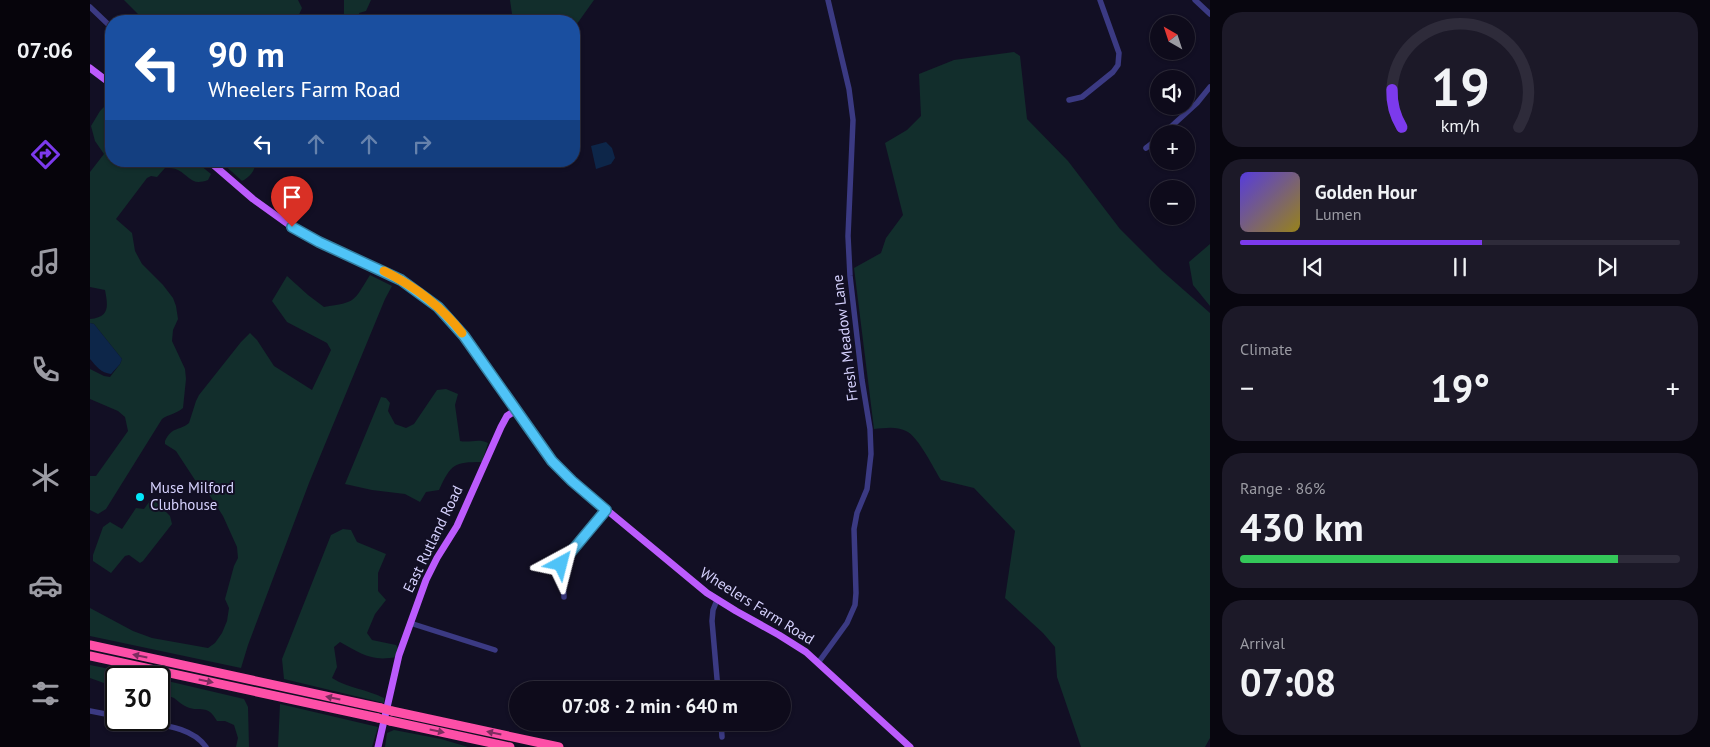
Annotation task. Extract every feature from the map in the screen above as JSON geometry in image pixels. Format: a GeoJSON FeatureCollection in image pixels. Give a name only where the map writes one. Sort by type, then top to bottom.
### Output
{"type":"FeatureCollection","features":[{"type":"Feature","properties":{"kind":"highway"},"geometry":{"type":"LineString","coordinates":[[90,645],[559,747]]}},
{"type":"Feature","properties":{"kind":"highway"},"geometry":{"type":"LineString","coordinates":[[90,656],[510,747]]}},
{"type":"Feature","properties":{"kind":"main road"},"geometry":{"type":"LineString","coordinates":[[90,68],[105,78]]}},
{"type":"Feature","properties":{"kind":"main road","name":"Wheelers Farm Road"},"geometry":{"type":"LineString","coordinates":[[216,167],[253,199],[292,227],[319,242],[401,280],[430,301],[459,329],[560,469],[691,582],[717,600],[787,640],[818,663],[910,747]]}},
{"type":"Feature","properties":{"kind":"main road","name":"East Rutland Road"},"geometry":{"type":"LineString","coordinates":[[378,747],[394,674],[428,574],[457,526],[497,434],[507,416],[516,410]]}},
{"type":"Feature","properties":{"kind":"street","name":"Fresh Meadow Lane"},"geometry":{"type":"LineString","coordinates":[[818,663],[847,623],[855,605],[854,529],[857,513],[867,489],[871,454],[870,429],[862,380],[848,236],[853,120],[849,89],[828,0]]}},
{"type":"Feature","properties":{"kind":"street"},"geometry":{"type":"LineString","coordinates":[[1069,100],[1082,97],[1110,75],[1118,65],[1119,53],[1100,0]]}},
{"type":"Feature","properties":{"kind":"street"},"geometry":{"type":"LineString","coordinates":[[1195,0],[1210,14]]}},
{"type":"Feature","properties":{"kind":"street"},"geometry":{"type":"LineString","coordinates":[[90,7],[105,22]]}},
{"type":"Feature","properties":{"kind":"street"},"geometry":{"type":"LineString","coordinates":[[1173,125],[1197,103],[1210,87]]}},
{"type":"Feature","properties":{"kind":"street"},"geometry":{"type":"LineString","coordinates":[[1146,148],[1150,145]]}},
{"type":"Feature","properties":{"kind":"street"},"geometry":{"type":"LineString","coordinates":[[564,597],[564,584],[560,572],[561,564],[606,510]]}},
{"type":"Feature","properties":{"kind":"street"},"geometry":{"type":"LineString","coordinates":[[717,600],[712,621],[717,681]]}},
{"type":"Feature","properties":{"kind":"street"},"geometry":{"type":"LineString","coordinates":[[410,623],[496,650]]}},
{"type":"Feature","properties":{"kind":"street"},"geometry":{"type":"LineString","coordinates":[[90,711],[105,714]]}},
{"type":"Feature","properties":{"kind":"street"},"geometry":{"type":"LineString","coordinates":[[170,728],[188,732],[199,739],[206,747]]}},
{"type":"Feature","properties":{"kind":"street"},"geometry":{"type":"LineString","coordinates":[[722,731],[722,736]]}},
{"type":"Feature","properties":{"kind":"green space"},"geometry":{"type":"Polygon","coordinates":[[[124,0],[298,0],[302,8],[299,15],[139,15],[124,0]]]}},
{"type":"Feature","properties":{"kind":"green space"},"geometry":{"type":"Polygon","coordinates":[[[344,0],[371,0],[366,11],[359,13],[360,15],[344,15],[344,0]]]}},
{"type":"Feature","properties":{"kind":"green space"},"geometry":{"type":"Polygon","coordinates":[[[510,0],[594,0],[580,20],[580,15],[512,15],[510,0]]]}},
{"type":"Feature","properties":{"kind":"green space"},"geometry":{"type":"Polygon","coordinates":[[[1014,52],[1020,56],[1027,119],[1068,161],[1120,229],[1161,270],[1210,313],[1210,738],[1205,747],[1081,747],[1057,677],[1055,647],[1043,633],[1005,598],[1015,531],[974,488],[941,480],[921,446],[911,434],[898,428],[874,429],[854,268],[881,253],[886,238],[903,215],[885,143],[907,130],[921,116],[919,74],[954,60],[1014,52]]]}},
{"type":"Feature","properties":{"kind":"green space"},"geometry":{"type":"Polygon","coordinates":[[[105,106],[105,167],[202,167],[211,174],[208,180],[198,182],[191,180],[176,169],[165,168],[157,177],[151,176],[147,178],[116,219],[132,233],[135,251],[142,264],[173,298],[178,319],[173,330],[172,341],[185,369],[186,379],[183,408],[162,419],[106,509],[98,514],[90,510],[90,476],[96,476],[128,431],[125,417],[118,411],[90,399],[90,369],[110,377],[122,359],[94,324],[90,323],[90,319],[97,318],[104,313],[107,306],[105,290],[90,287],[90,172],[104,154],[95,141],[91,126],[105,106]]]}},
{"type":"Feature","properties":{"kind":"green space"},"geometry":{"type":"Polygon","coordinates":[[[227,167],[255,167],[252,173],[242,181],[227,167]]]}},
{"type":"Feature","properties":{"kind":"green space"},"geometry":{"type":"Polygon","coordinates":[[[1210,244],[1210,306],[1193,285],[1189,262],[1210,244]]]}},
{"type":"Feature","properties":{"kind":"green space"},"geometry":{"type":"Polygon","coordinates":[[[370,275],[392,286],[309,483],[241,668],[90,636],[90,608],[133,631],[152,638],[208,648],[215,643],[227,621],[229,608],[225,599],[238,558],[237,547],[223,516],[205,488],[195,480],[176,451],[165,444],[165,441],[170,433],[189,423],[199,395],[250,333],[257,340],[274,366],[312,390],[331,350],[327,343],[287,322],[272,301],[287,276],[324,307],[343,304],[357,296],[370,275]]]}},
{"type":"Feature","properties":{"kind":"green space"},"geometry":{"type":"Polygon","coordinates":[[[446,389],[458,394],[455,405],[460,441],[488,443],[482,462],[454,466],[439,490],[426,492],[420,502],[405,494],[345,484],[381,397],[386,398],[390,403],[388,411],[395,424],[406,428],[414,424],[437,390],[446,389]]]}},
{"type":"Feature","properties":{"kind":"green space"},"geometry":{"type":"Polygon","coordinates":[[[152,498],[170,516],[172,524],[143,561],[140,563],[129,555],[125,556],[111,573],[93,561],[93,555],[103,527],[110,522],[122,529],[136,508],[144,509],[152,498]]]}},
{"type":"Feature","properties":{"kind":"green space"},"geometry":{"type":"Polygon","coordinates":[[[343,529],[351,530],[357,542],[386,554],[378,573],[378,591],[386,600],[375,614],[367,633],[372,640],[396,645],[398,648],[396,657],[380,658],[366,656],[340,642],[334,647],[337,667],[332,678],[384,698],[384,703],[284,679],[282,659],[331,535],[343,529]]]}},
{"type":"Feature","properties":{"kind":"green space"},"geometry":{"type":"Polygon","coordinates":[[[90,665],[105,668],[105,683],[90,678],[90,665]]]}},
{"type":"Feature","properties":{"kind":"green space"},"geometry":{"type":"Polygon","coordinates":[[[170,682],[244,699],[248,707],[249,747],[236,747],[238,738],[234,725],[225,721],[217,721],[207,710],[192,709],[170,697],[170,682]]]}},
{"type":"Feature","properties":{"kind":"green space"},"geometry":{"type":"Polygon","coordinates":[[[280,704],[378,727],[372,747],[278,747],[280,704]]]}},
{"type":"Feature","properties":{"kind":"green space"},"geometry":{"type":"Polygon","coordinates":[[[394,730],[441,739],[468,747],[385,747],[387,733],[394,730]]]}},
{"type":"Feature","properties":{"kind":"water"},"geometry":{"type":"Polygon","coordinates":[[[606,142],[612,148],[615,158],[611,164],[596,169],[591,146],[606,142]]]}},
{"type":"Feature","properties":{"kind":"water"},"geometry":{"type":"Polygon","coordinates":[[[90,323],[94,324],[122,359],[111,374],[102,371],[90,359],[90,323]]]}},
{"type":"Feature","properties":{"kind":"slow traffic"},"geometry":{"type":"LineString","coordinates":[[384,271],[412,287],[430,301],[462,333]]}},
{"type":"Feature","properties":{"kind":"place","name":"Muse Milford Clubhouse"},"geometry":{"type":"Point","coordinates":[140,497]}},
{"type":"Feature","properties":{"kind":"route"},"geometry":{"type":"LineString","coordinates":[[292,227],[319,242],[401,280],[438,307],[464,336],[552,461],[566,476],[606,510],[561,564]]}}]}
